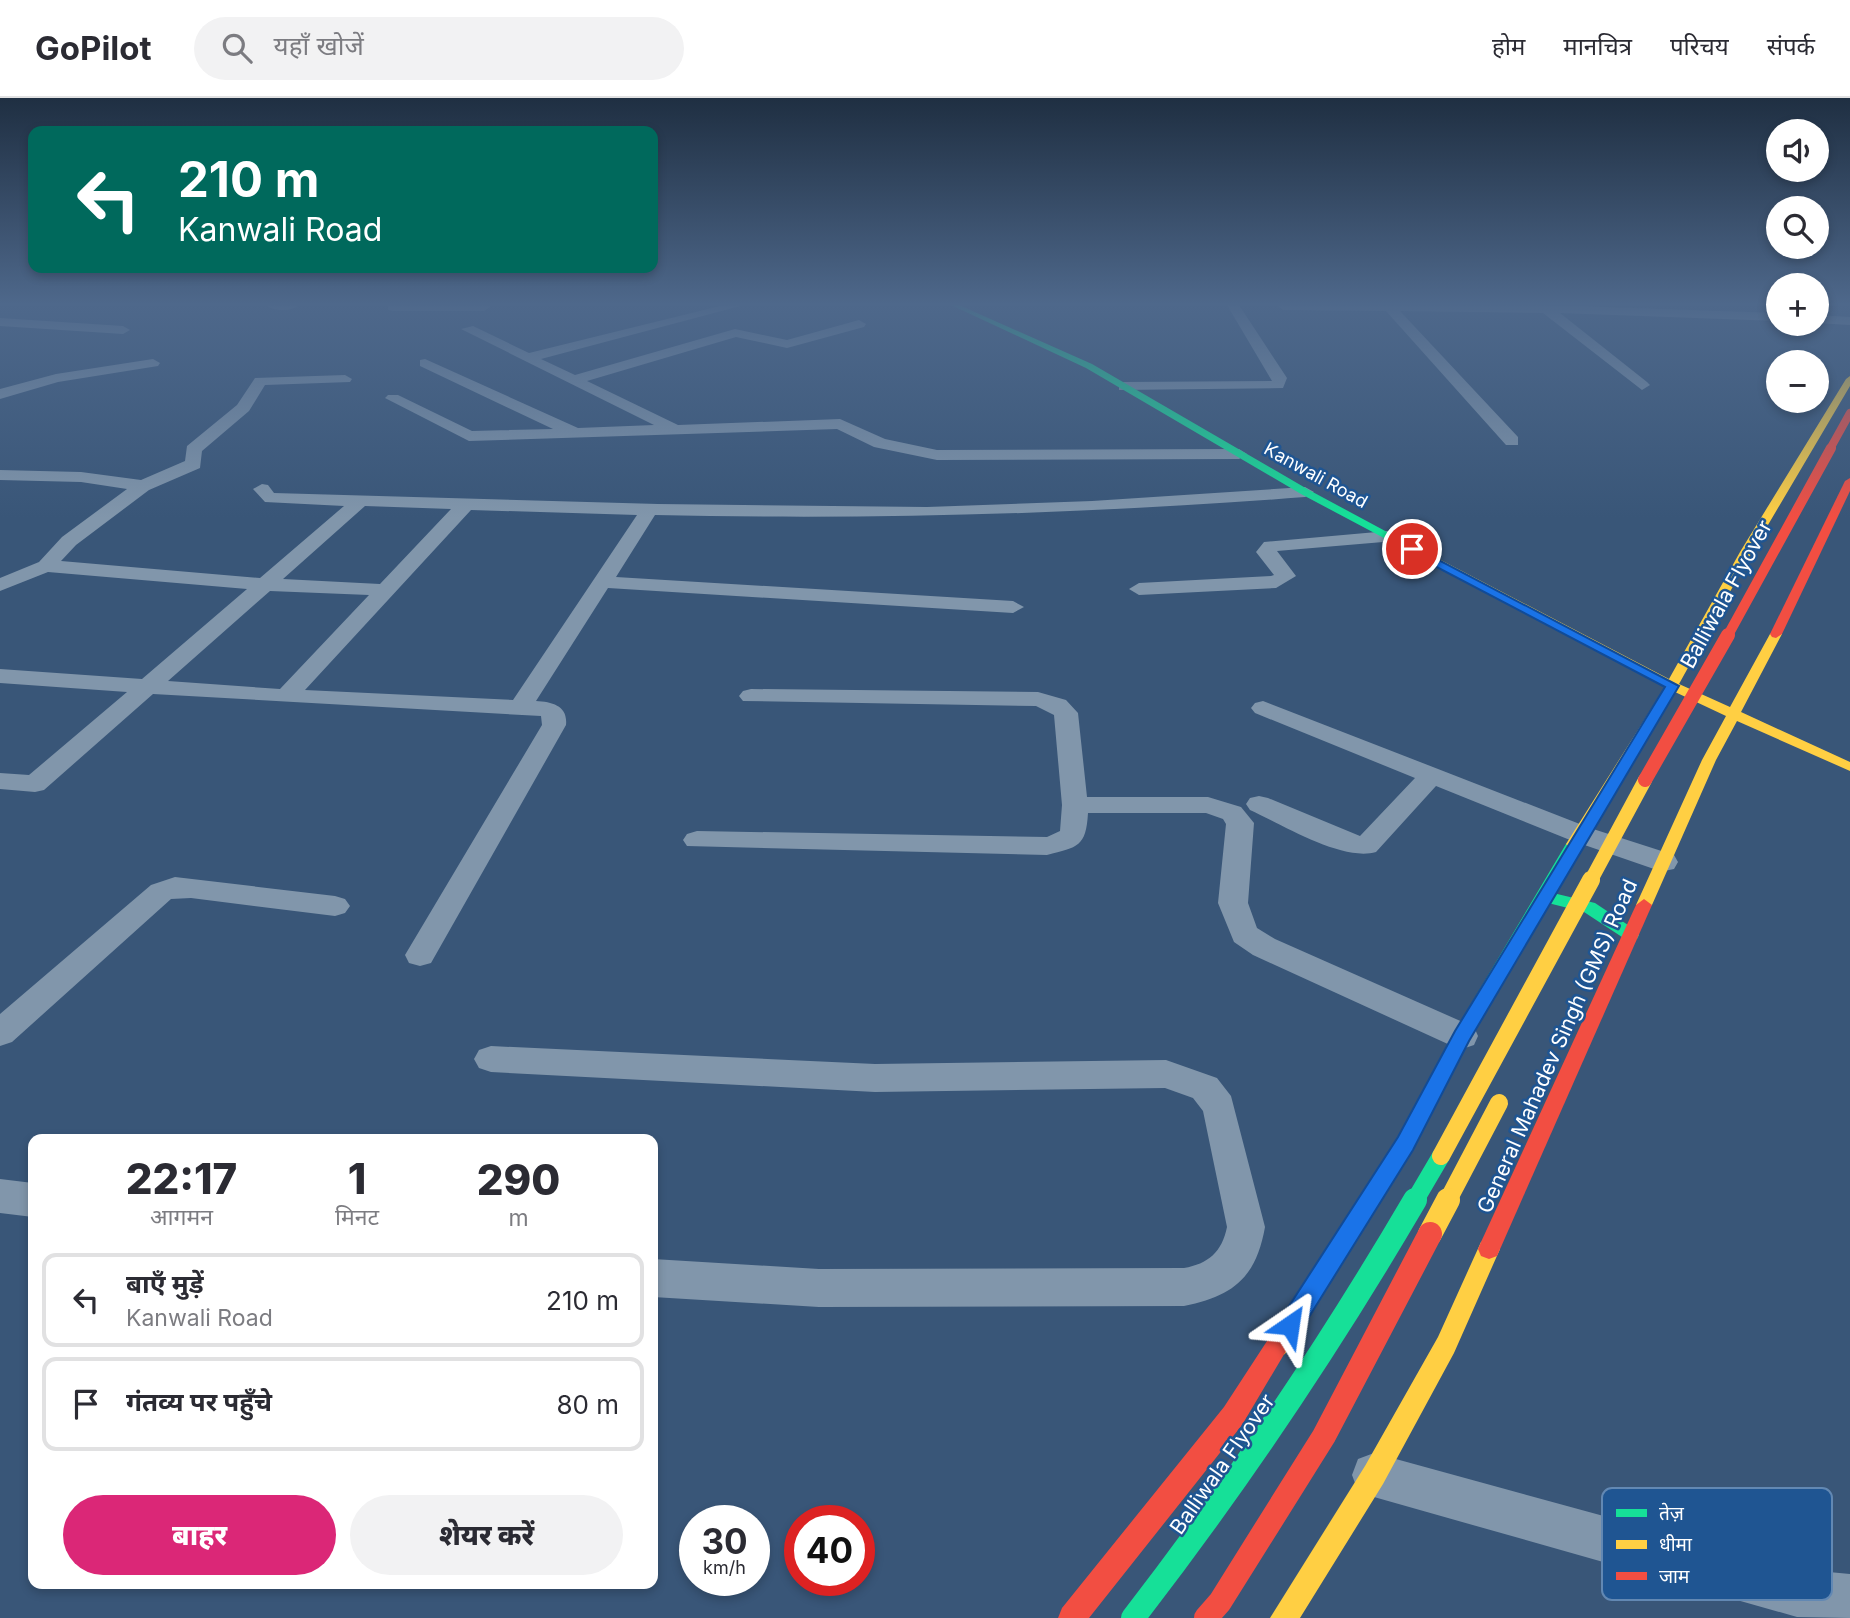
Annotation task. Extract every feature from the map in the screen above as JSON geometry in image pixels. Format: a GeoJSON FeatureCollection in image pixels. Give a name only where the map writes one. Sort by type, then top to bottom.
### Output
{"type":"FeatureCollection","features":[{"type":"Feature","properties":{"kind":"street"},"geometry":{"type":"LineString","coordinates":[[0,394],[63,376]]}},
{"type":"Feature","properties":{"kind":"street"},"geometry":{"type":"LineString","coordinates":[[453,376],[576,433]]}},
{"type":"Feature","properties":{"kind":"street"},"geometry":{"type":"LineString","coordinates":[[565,376],[678,431]]}},
{"type":"Feature","properties":{"kind":"street"},"geometry":{"type":"LineString","coordinates":[[574,380],[588,376]]}},
{"type":"Feature","properties":{"kind":"street","name":"Kanwali Road"},"geometry":{"type":"LineString","coordinates":[[1105,376],[1388,537],[1672,686],[1850,767]]}},
{"type":"Feature","properties":{"kind":"street"},"geometry":{"type":"LineString","coordinates":[[1124,387],[1278,385],[1279,376]]}},
{"type":"Feature","properties":{"kind":"street"},"geometry":{"type":"LineString","coordinates":[[1452,376],[1512,441]]}},
{"type":"Feature","properties":{"kind":"street"},"geometry":{"type":"LineString","coordinates":[[1631,376],[1642,385]]}},
{"type":"Feature","properties":{"kind":"street"},"geometry":{"type":"LineString","coordinates":[[0,585],[46,566],[69,541],[143,486],[194,464],[193,450],[217,427],[243,408],[260,381],[345,379]]}},
{"type":"Feature","properties":{"kind":"street"},"geometry":{"type":"LineString","coordinates":[[1072,1618],[1233,1416],[1405,1143],[1462,1036],[1580,834],[1672,686],[1733,575],[1850,379]]}},
{"type":"Feature","properties":{"kind":"street"},"geometry":{"type":"LineString","coordinates":[[393,398],[469,436],[839,424],[880,443],[937,455],[1239,454]]}},
{"type":"Feature","properties":{"kind":"street","name":"Balliwala Flyover"},"geometry":{"type":"LineString","coordinates":[[1133,1618],[1242,1474],[1323,1356],[1387,1250],[1488,1071],[1652,765],[1720,651],[1850,413]]}},
{"type":"Feature","properties":{"kind":"street","name":"Balliwala Flyover"},"geometry":{"type":"LineString","coordinates":[[1757,634],[1850,442]]}},
{"type":"Feature","properties":{"kind":"street"},"geometry":{"type":"LineString","coordinates":[[3,466],[143,486]]}},
{"type":"Feature","properties":{"kind":"street","name":"General Mahadev Singh (GMS) Road"},"geometry":{"type":"LineString","coordinates":[[1284,1618],[1374,1475],[1446,1345],[1710,760],[1734,716],[1757,634],[1850,481]]}},
{"type":"Feature","properties":{"kind":"street"},"geometry":{"type":"LineString","coordinates":[[262,489],[265,496],[271,498],[360,501],[651,508],[1022,510],[1305,492]]}},
{"type":"Feature","properties":{"kind":"street"},"geometry":{"type":"LineString","coordinates":[[0,781],[35,784],[143,686],[360,501]]}},
{"type":"Feature","properties":{"kind":"street"},"geometry":{"type":"LineString","coordinates":[[286,696],[467,503]]}},
{"type":"Feature","properties":{"kind":"street"},"geometry":{"type":"LineString","coordinates":[[521,706],[651,508]]}},
{"type":"Feature","properties":{"kind":"street"},"geometry":{"type":"LineString","coordinates":[[1139,589],[1276,582],[1286,576],[1266,552],[1271,546],[1388,537]]}},
{"type":"Feature","properties":{"kind":"street"},"geometry":{"type":"LineString","coordinates":[[46,566],[262,584],[385,590]]}},
{"type":"Feature","properties":{"kind":"street"},"geometry":{"type":"LineString","coordinates":[[1733,575],[1784,589]]}},
{"type":"Feature","properties":{"kind":"street"},"geometry":{"type":"LineString","coordinates":[[603,582],[1013,607]]}},
{"type":"Feature","properties":{"kind":"street"},"geometry":{"type":"LineString","coordinates":[[1708,620],[1757,634]]}},
{"type":"Feature","properties":{"kind":"street"},"geometry":{"type":"LineString","coordinates":[[0,676],[286,696],[547,709],[555,715],[554,725],[420,954]]}},
{"type":"Feature","properties":{"kind":"street","name":"Balliwala Flyover"},"geometry":{"type":"LineString","coordinates":[[1704,716],[1717,693]]}},
{"type":"Feature","properties":{"kind":"street"},"geometry":{"type":"LineString","coordinates":[[697,839],[1047,846],[1073,835],[1075,805],[1066,713],[1048,701],[751,696]]}},
{"type":"Feature","properties":{"kind":"street"},"geometry":{"type":"LineString","coordinates":[[1263,708],[1580,834],[1664,862]]}},
{"type":"Feature","properties":{"kind":"street"},"geometry":{"type":"LineString","coordinates":[[1259,804],[1350,844],[1366,846],[1432,775]]}},
{"type":"Feature","properties":{"kind":"street"},"geometry":{"type":"LineString","coordinates":[[1075,805],[1209,805],[1232,813],[1240,823],[1233,903],[1245,934],[1264,947],[1462,1036]]}},
{"type":"Feature","properties":{"kind":"street"},"geometry":{"type":"LineString","coordinates":[[1626,863],[1639,839]]}},
{"type":"Feature","properties":{"kind":"street"},"geometry":{"type":"LineString","coordinates":[[0,1033],[161,892],[175,887],[191,888],[335,906]]}},
{"type":"Feature","properties":{"kind":"street"},"geometry":{"type":"LineString","coordinates":[[1544,896],[1589,907],[1631,935]]}},
{"type":"Feature","properties":{"kind":"street"},"geometry":{"type":"LineString","coordinates":[[1588,934],[1607,899]]}},
{"type":"Feature","properties":{"kind":"street"},"geometry":{"type":"LineString","coordinates":[[491,1059],[875,1078],[1166,1074],[1188,1079],[1205,1088],[1219,1106],[1246,1227],[1242,1250],[1227,1269],[1211,1282],[1184,1287],[819,1288],[658,1278]]}},
{"type":"Feature","properties":{"kind":"street"},"geometry":{"type":"LineString","coordinates":[[1206,1618],[1220,1602],[1324,1436],[1505,1091]]}},
{"type":"Feature","properties":{"kind":"street"},"geometry":{"type":"LineString","coordinates":[[0,1196],[28,1199]]}},
{"type":"Feature","properties":{"kind":"street"},"geometry":{"type":"LineString","coordinates":[[1374,1475],[1602,1539]]}},
{"type":"Feature","properties":{"kind":"street"},"geometry":{"type":"LineString","coordinates":[[1832,1596],[1850,1598]]}},
{"type":"Feature","properties":{"kind":"traffic: fast"},"geometry":{"type":"LineString","coordinates":[[1106,376],[1305,492],[1435,561]]}},
{"type":"Feature","properties":{"kind":"traffic: fast"},"geometry":{"type":"LineString","coordinates":[[1426,1104],[1462,1036],[1574,844]]}},
{"type":"Feature","properties":{"kind":"traffic: fast"},"geometry":{"type":"LineString","coordinates":[[1549,898],[1589,907],[1631,935]]}},
{"type":"Feature","properties":{"kind":"traffic: fast"},"geometry":{"type":"LineString","coordinates":[[1133,1618],[1257,1450],[1370,1276],[1441,1156]]}},
{"type":"Feature","properties":{"kind":"traffic: slow"},"geometry":{"type":"LineString","coordinates":[[1574,844],[1672,686],[1746,552],[1850,379]]}},
{"type":"Feature","properties":{"kind":"traffic: slow"},"geometry":{"type":"LineString","coordinates":[[1435,561],[1672,686],[1850,767]]}},
{"type":"Feature","properties":{"kind":"traffic: slow"},"geometry":{"type":"LineString","coordinates":[[1644,905],[1709,760],[1776,634]]}},
{"type":"Feature","properties":{"kind":"traffic: slow"},"geometry":{"type":"LineString","coordinates":[[1441,1156],[1645,780]]}},
{"type":"Feature","properties":{"kind":"traffic: slow"},"geometry":{"type":"LineString","coordinates":[[1430,1234],[1499,1103]]}},
{"type":"Feature","properties":{"kind":"traffic: slow"},"geometry":{"type":"LineString","coordinates":[[1277,1346],[1405,1144],[1426,1104]]}},
{"type":"Feature","properties":{"kind":"traffic: slow"},"geometry":{"type":"LineString","coordinates":[[1284,1618],[1374,1475],[1446,1345],[1489,1249]]}},
{"type":"Feature","properties":{"kind":"traffic: jam"},"geometry":{"type":"LineString","coordinates":[[1645,780],[1741,613],[1850,413]]}},
{"type":"Feature","properties":{"kind":"traffic: jam"},"geometry":{"type":"LineString","coordinates":[[1776,634],[1850,481]]}},
{"type":"Feature","properties":{"kind":"traffic: jam"},"geometry":{"type":"LineString","coordinates":[[1489,1249],[1644,905]]}},
{"type":"Feature","properties":{"kind":"traffic: jam"},"geometry":{"type":"LineString","coordinates":[[1206,1618],[1220,1602],[1324,1436],[1430,1234]]}},
{"type":"Feature","properties":{"kind":"traffic: jam"},"geometry":{"type":"LineString","coordinates":[[1072,1618],[1233,1416],[1277,1346]]}},
{"type":"Feature","properties":{"kind":"route"},"geometry":{"type":"LineString","coordinates":[[1290,1325],[1405,1143],[1462,1036],[1580,834],[1672,686],[1412,549]]}}]}
